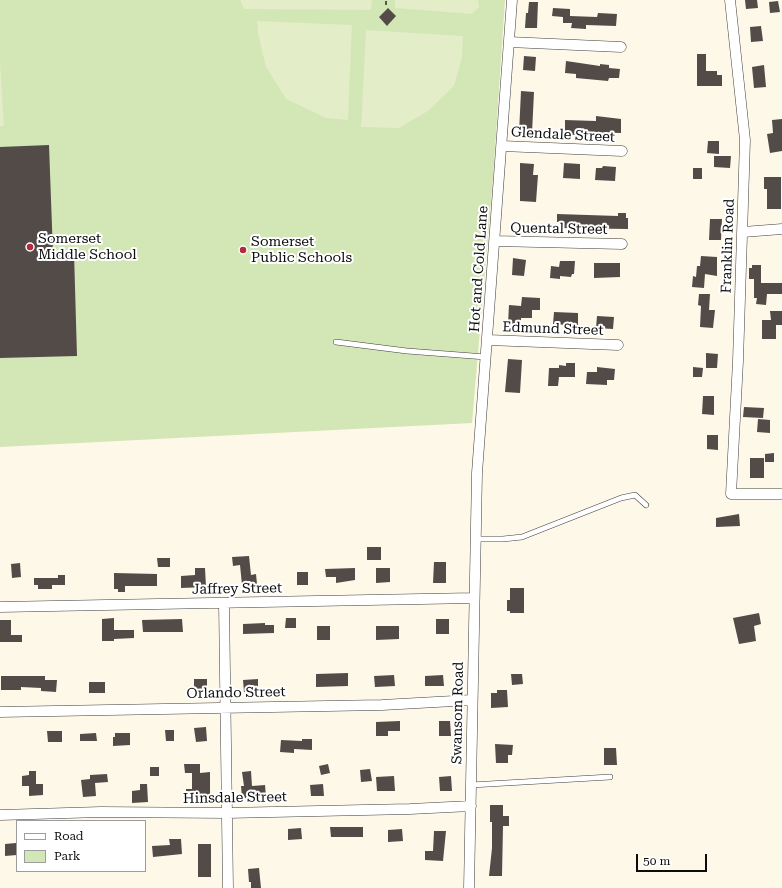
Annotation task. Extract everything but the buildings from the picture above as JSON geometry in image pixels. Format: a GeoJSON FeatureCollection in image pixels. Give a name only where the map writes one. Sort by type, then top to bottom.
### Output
{"type":"FeatureCollection","features":[{"type":"Feature","properties":{"kind":"street","name":"Hot and Cold Lane"},"geometry":{"type":"LineString","coordinates":[[474,539],[477,473],[512,0]]}},
{"type":"Feature","properties":{"kind":"street","name":"Franklin Road"},"geometry":{"type":"LineString","coordinates":[[730,0],[745,140],[743,232],[731,494],[782,494]]}},
{"type":"Feature","properties":{"kind":"street"},"geometry":{"type":"LineString","coordinates":[[509,42],[621,47]]}},
{"type":"Feature","properties":{"kind":"street","name":"Glendale Street"},"geometry":{"type":"LineString","coordinates":[[502,146],[622,151]]}},
{"type":"Feature","properties":{"kind":"street"},"geometry":{"type":"LineString","coordinates":[[743,232],[782,229]]}},
{"type":"Feature","properties":{"kind":"street","name":"Quental Street"},"geometry":{"type":"LineString","coordinates":[[495,241],[622,244]]}},
{"type":"Feature","properties":{"kind":"street","name":"Edmund Street"},"geometry":{"type":"LineString","coordinates":[[488,340],[618,345]]}},
{"type":"Feature","properties":{"kind":"street","name":"Swansom Road"},"geometry":{"type":"LineString","coordinates":[[469,888],[474,539]]}},
{"type":"Feature","properties":{"kind":"street","name":"Jaffrey Street"},"geometry":{"type":"LineString","coordinates":[[0,607],[474,598]]}},
{"type":"Feature","properties":{"kind":"street"},"geometry":{"type":"LineString","coordinates":[[224,603],[228,888]]}},
{"type":"Feature","properties":{"kind":"street","name":"Orlando Street"},"geometry":{"type":"LineString","coordinates":[[0,712],[382,705],[472,700]]}},
{"type":"Feature","properties":{"kind":"street","name":"Hinsdale Street"},"geometry":{"type":"LineString","coordinates":[[0,816],[101,812],[227,813],[410,809],[471,806]]}},
{"type":"Feature","properties":{"kind":"lane"},"geometry":{"type":"LineString","coordinates":[[336,342],[407,351],[486,357]]}},
{"type":"Feature","properties":{"kind":"lane"},"geometry":{"type":"LineString","coordinates":[[474,539],[504,539],[522,537],[621,498],[635,495],[646,505]]}},
{"type":"Feature","properties":{"kind":"lane"},"geometry":{"type":"LineString","coordinates":[[471,785],[610,777]]}},
{"type":"Feature","properties":{"kind":"path"},"geometry":{"type":"LineString","coordinates":[[386,0],[386,5]]}},
{"type":"Feature","properties":{"kind":"green space","name":"Somerset Public Schools"},"geometry":{"type":"Polygon","coordinates":[[[0,0],[505,0],[493,178],[472,423],[0,447],[0,0]]]}},
{"type":"Feature","properties":{"kind":"green space"},"geometry":{"type":"Polygon","coordinates":[[[240,0],[372,0],[371,10],[244,9],[240,0]]]}},
{"type":"Feature","properties":{"kind":"green space"},"geometry":{"type":"Polygon","coordinates":[[[395,0],[478,0],[479,7],[472,14],[395,8],[395,0]]]}},
{"type":"Feature","properties":{"kind":"green space"},"geometry":{"type":"Polygon","coordinates":[[[257,21],[352,25],[348,120],[326,118],[286,99],[266,67],[258,34],[257,21]]]}},
{"type":"Feature","properties":{"kind":"green space"},"geometry":{"type":"Polygon","coordinates":[[[366,30],[463,36],[462,58],[454,86],[428,111],[399,128],[361,127],[366,30]]]}},
{"type":"Feature","properties":{"kind":"green space"},"geometry":{"type":"Polygon","coordinates":[[[0,61],[4,126],[0,126],[0,61]]]}},
{"type":"Feature","properties":{"kind":"place","name":"Somerset Middle School"},"geometry":{"type":"Point","coordinates":[30,247]}},
{"type":"Feature","properties":{"kind":"place","name":"Somerset Public Schools"},"geometry":{"type":"Point","coordinates":[243,250]}}]}
